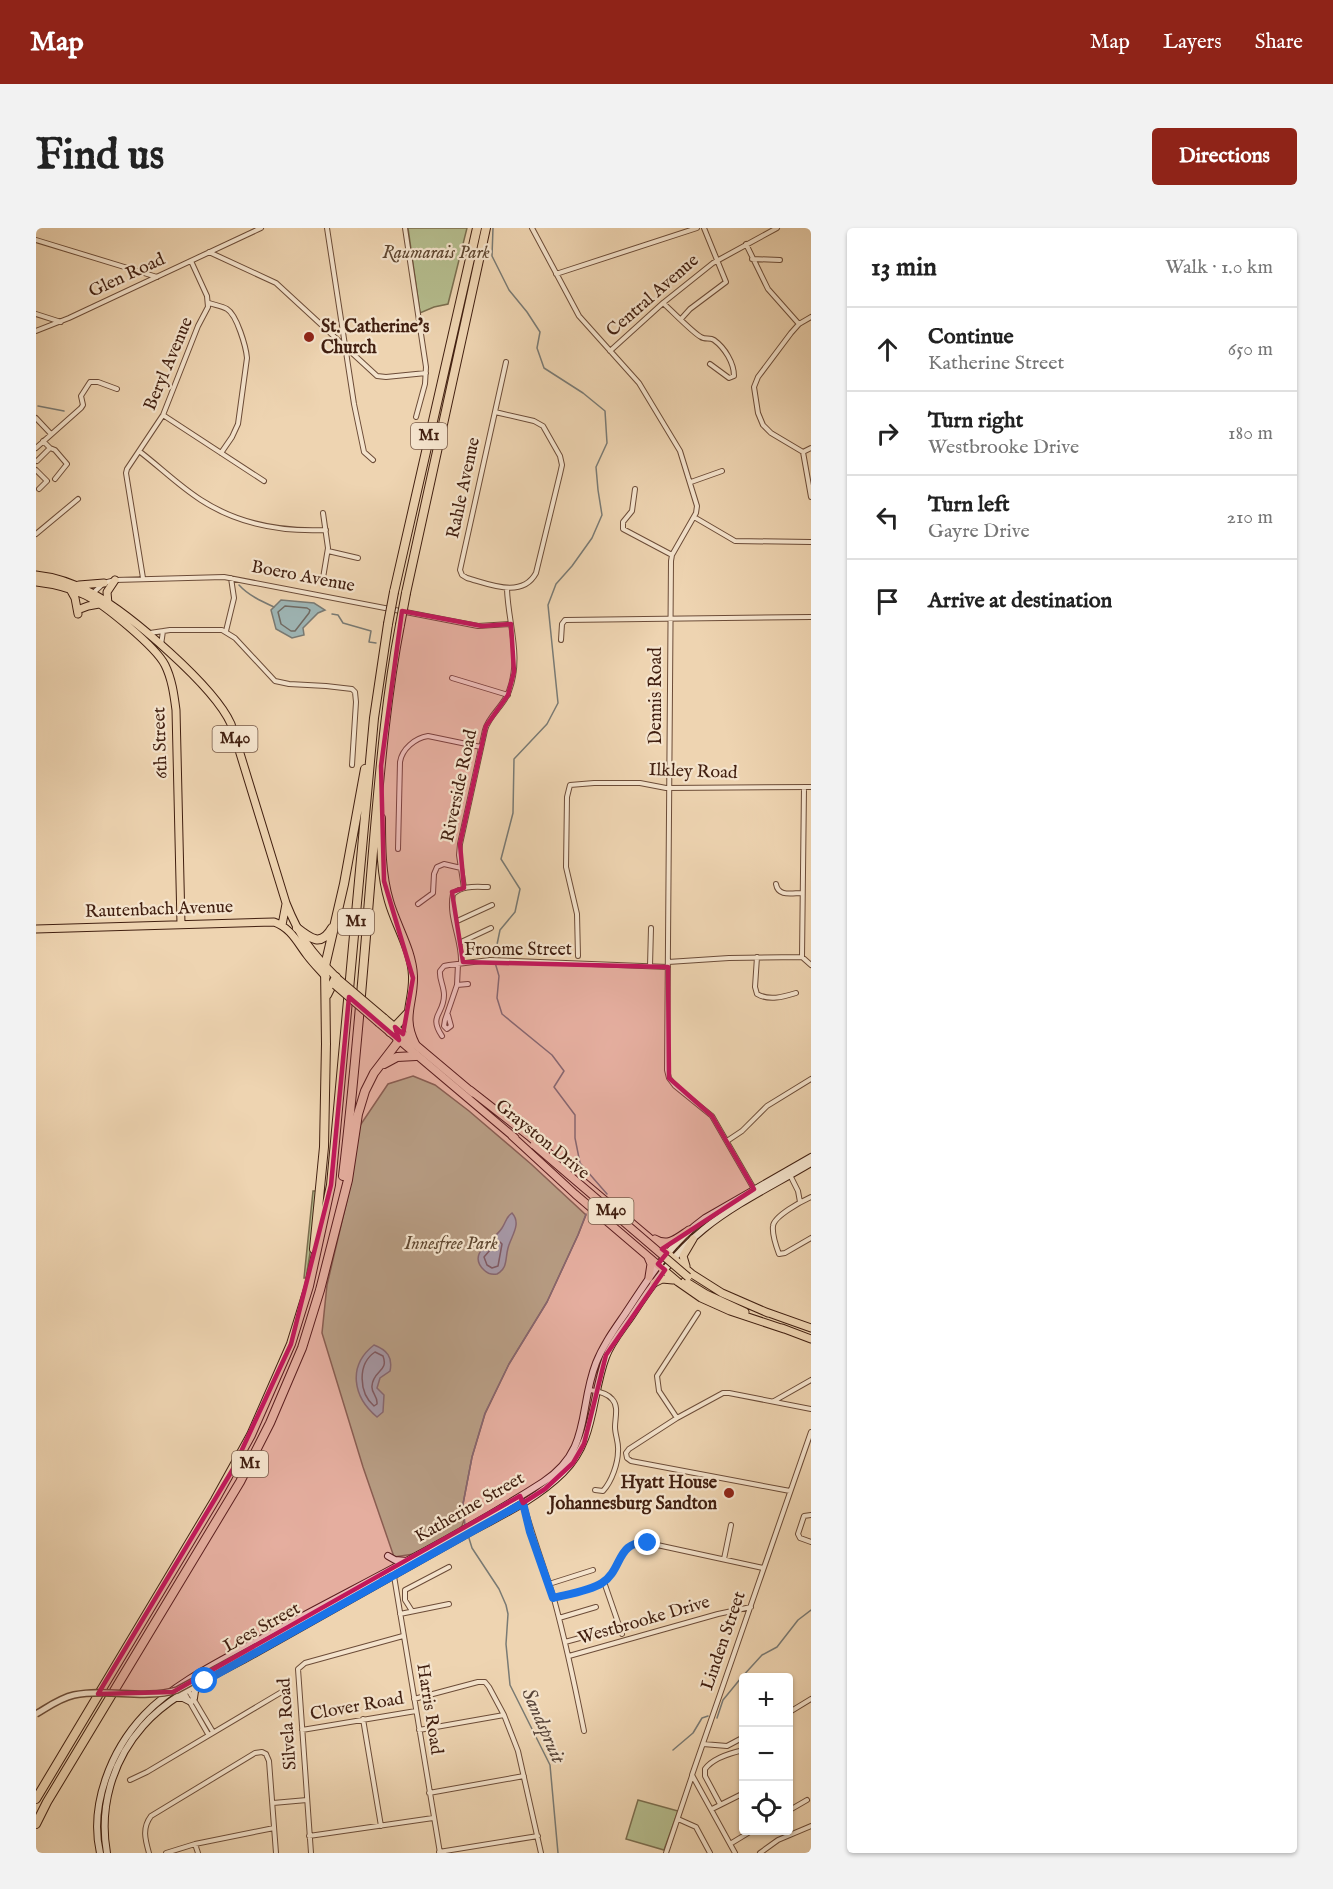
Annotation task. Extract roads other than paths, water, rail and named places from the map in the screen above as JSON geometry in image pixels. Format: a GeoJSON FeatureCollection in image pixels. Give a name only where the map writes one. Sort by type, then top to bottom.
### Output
{"type":"FeatureCollection","features":[{"type":"Feature","properties":{"kind":"highway","name":"M1"},"geometry":{"type":"LineString","coordinates":[[36,1799],[251,1436],[291,1344],[309,1286],[325,1220],[333,1174],[374,718],[388,624],[477,228]]}},
{"type":"Feature","properties":{"kind":"highway","name":"M1"},"geometry":{"type":"LineString","coordinates":[[36,1824],[251,1462],[302,1348],[320,1290],[339,1210],[351,1113],[391,674],[399,625],[486,228]]}},
{"type":"Feature","properties":{"kind":"highway"},"geometry":{"type":"LineString","coordinates":[[326,1045],[325,966],[352,843],[374,718]]}},
{"type":"Feature","properties":{"kind":"highway"},"geometry":{"type":"LineString","coordinates":[[381,766],[382,862],[388,900],[412,967],[413,984],[408,1012],[409,1030],[415,1044]]}},
{"type":"Feature","properties":{"kind":"highway"},"geometry":{"type":"LineString","coordinates":[[297,928],[310,938],[318,939],[326,936],[336,921]]}},
{"type":"Feature","properties":{"kind":"highway"},"geometry":{"type":"LineString","coordinates":[[309,1286],[325,1125],[327,1002],[328,993],[335,981]]}},
{"type":"Feature","properties":{"kind":"highway"},"geometry":{"type":"LineString","coordinates":[[339,1210],[348,1180],[358,1114],[365,1091],[374,1073],[398,1040],[392,1030],[408,1012]]}},
{"type":"Feature","properties":{"kind":"highway"},"geometry":{"type":"LineString","coordinates":[[365,1091],[378,1070],[390,1059],[416,1056]]}},
{"type":"Feature","properties":{"kind":"main road","name":"M40"},"geometry":{"type":"LineString","coordinates":[[36,575],[54,578],[108,604],[147,633],[190,672],[227,716],[286,903],[297,928]]}},
{"type":"Feature","properties":{"kind":"main road"},"geometry":{"type":"LineString","coordinates":[[108,604],[107,592],[115,580]]}},
{"type":"Feature","properties":{"kind":"main road","name":"M40"},"geometry":{"type":"LineString","coordinates":[[36,582],[71,587]]}},
{"type":"Feature","properties":{"kind":"main road"},"geometry":{"type":"LineString","coordinates":[[99,604],[88,606],[79,612],[71,587],[104,583]]}},
{"type":"Feature","properties":{"kind":"main road","name":"6th Street"},"geometry":{"type":"LineString","coordinates":[[90,595],[158,654],[166,666],[172,684],[176,710],[181,924]]}},
{"type":"Feature","properties":{"kind":"main road"},"geometry":{"type":"LineString","coordinates":[[282,925],[286,903]]}},
{"type":"Feature","properties":{"kind":"main road","name":"Rautenbach Avenue"},"geometry":{"type":"LineString","coordinates":[[36,928],[264,921],[282,925]]}},
{"type":"Feature","properties":{"kind":"main road","name":"Grayston Drive"},"geometry":{"type":"LineString","coordinates":[[282,925],[293,935],[307,956],[325,976],[335,981],[392,1030],[415,1044],[688,1277],[740,1308],[811,1339]]}},
{"type":"Feature","properties":{"kind":"main road","name":"Grayston Drive"},"geometry":{"type":"LineString","coordinates":[[297,928],[335,981]]}},
{"type":"Feature","properties":{"kind":"main road","name":"Grayston Drive"},"geometry":{"type":"LineString","coordinates":[[398,1040],[685,1281],[706,1294],[740,1308],[768,1313],[811,1327]]}},
{"type":"Feature","properties":{"kind":"main road"},"geometry":{"type":"LineString","coordinates":[[470,1090],[530,1137],[689,1271],[722,1293],[768,1313]]}},
{"type":"Feature","properties":{"kind":"main road"},"geometry":{"type":"LineString","coordinates":[[512,1136],[575,1194],[678,1282],[702,1298],[730,1311],[784,1329]]}},
{"type":"Feature","properties":{"kind":"main road","name":"Katherine Street"},"geometry":{"type":"LineString","coordinates":[[107,1853],[106,1808],[108,1793],[118,1765],[142,1727],[159,1710],[187,1691],[553,1483],[578,1455],[590,1429],[603,1366],[609,1351],[658,1264],[689,1230],[705,1218],[811,1157]]}},
{"type":"Feature","properties":{"kind":"main road","name":"Katherine Street"},"geometry":{"type":"LineString","coordinates":[[522,1499],[554,1474],[572,1453],[580,1436],[594,1368],[602,1349],[651,1280],[665,1270],[704,1228],[811,1163]]}},
{"type":"Feature","properties":{"kind":"main road"},"geometry":{"type":"LineString","coordinates":[[623,1216],[663,1243],[673,1241],[689,1230]]}},
{"type":"Feature","properties":{"kind":"main road"},"geometry":{"type":"LineString","coordinates":[[689,1271],[684,1256],[693,1239]]}},
{"type":"Feature","properties":{"kind":"main road"},"geometry":{"type":"LineString","coordinates":[[647,1255],[651,1264],[651,1280],[667,1278],[678,1282]]}},
{"type":"Feature","properties":{"kind":"main road","name":"Katherine Street"},"geometry":{"type":"LineString","coordinates":[[100,1853],[97,1832],[99,1807],[107,1777],[119,1748],[145,1714],[181,1685],[324,1604],[384,1573],[393,1573],[408,1561],[460,1535]]}},
{"type":"Feature","properties":{"kind":"main road"},"geometry":{"type":"LineString","coordinates":[[388,1556],[395,1560],[408,1561]]}},
{"type":"Feature","properties":{"kind":"main road"},"geometry":{"type":"LineString","coordinates":[[176,1699],[182,1697],[192,1700],[196,1689],[205,1681]]}},
{"type":"Feature","properties":{"kind":"street","name":"Glen Road"},"geometry":{"type":"LineString","coordinates":[[36,331],[61,322],[261,228]]}},
{"type":"Feature","properties":{"kind":"street"},"geometry":{"type":"LineString","coordinates":[[327,228],[347,364],[363,447],[366,455],[373,460]]}},
{"type":"Feature","properties":{"kind":"street"},"geometry":{"type":"LineString","coordinates":[[405,228],[426,373],[416,417]]}},
{"type":"Feature","properties":{"kind":"street"},"geometry":{"type":"LineString","coordinates":[[532,228],[579,316],[639,383],[667,427],[680,451],[691,482],[698,506],[694,517],[735,540],[811,542]]}},
{"type":"Feature","properties":{"kind":"street"},"geometry":{"type":"LineString","coordinates":[[556,274],[697,228]]}},
{"type":"Feature","properties":{"kind":"street"},"geometry":{"type":"LineString","coordinates":[[681,319],[690,309],[726,281],[704,228]]}},
{"type":"Feature","properties":{"kind":"street","name":"Central Avenue"},"geometry":{"type":"LineString","coordinates":[[610,351],[663,303],[717,260],[777,228]]}},
{"type":"Feature","properties":{"kind":"street"},"geometry":{"type":"LineString","coordinates":[[36,240],[158,277]]}},
{"type":"Feature","properties":{"kind":"street"},"geometry":{"type":"LineString","coordinates":[[746,244],[768,289],[799,324]]}},
{"type":"Feature","properties":{"kind":"street"},"geometry":{"type":"LineString","coordinates":[[209,252],[276,283],[379,377],[426,373]]}},
{"type":"Feature","properties":{"kind":"street"},"geometry":{"type":"LineString","coordinates":[[752,259],[780,260]]}},
{"type":"Feature","properties":{"kind":"street","name":"Beryl Avenue"},"geometry":{"type":"LineString","coordinates":[[143,578],[126,473],[164,415],[198,326],[208,309],[209,303],[191,261]]}},
{"type":"Feature","properties":{"kind":"street"},"geometry":{"type":"LineString","coordinates":[[209,303],[227,309],[232,314],[247,358],[237,428],[221,453]]}},
{"type":"Feature","properties":{"kind":"street"},"geometry":{"type":"LineString","coordinates":[[663,303],[700,337],[717,342],[728,355],[734,376],[731,378],[724,376],[710,364]]}},
{"type":"Feature","properties":{"kind":"street"},"geometry":{"type":"LineString","coordinates":[[36,314],[61,322]]}},
{"type":"Feature","properties":{"kind":"street"},"geometry":{"type":"LineString","coordinates":[[811,317],[799,324],[756,380],[754,387],[759,418],[771,433],[803,452],[811,497]]}},
{"type":"Feature","properties":{"kind":"street"},"geometry":{"type":"LineString","coordinates":[[347,364],[358,358]]}},
{"type":"Feature","properties":{"kind":"street","name":"Rahle Avenue"},"geometry":{"type":"LineString","coordinates":[[506,362],[460,570],[462,576],[507,589]]}},
{"type":"Feature","properties":{"kind":"street"},"geometry":{"type":"LineString","coordinates":[[36,448],[83,406],[81,396],[90,382],[98,382],[117,389]]}},
{"type":"Feature","properties":{"kind":"street"},"geometry":{"type":"LineString","coordinates":[[495,412],[539,423],[546,430],[562,464],[536,573],[526,583],[507,589]]}},
{"type":"Feature","properties":{"kind":"street"},"geometry":{"type":"LineString","coordinates":[[164,415],[264,481]]}},
{"type":"Feature","properties":{"kind":"street"},"geometry":{"type":"LineString","coordinates":[[36,418],[51,434]]}},
{"type":"Feature","properties":{"kind":"street"},"geometry":{"type":"LineString","coordinates":[[43,441],[55,450],[67,464],[55,479]]}},
{"type":"Feature","properties":{"kind":"street"},"geometry":{"type":"LineString","coordinates":[[37,461],[50,448]]}},
{"type":"Feature","properties":{"kind":"street"},"geometry":{"type":"LineString","coordinates":[[803,452],[811,448]]}},
{"type":"Feature","properties":{"kind":"street"},"geometry":{"type":"LineString","coordinates":[[139,450],[196,496],[245,520],[279,529],[326,530]]}},
{"type":"Feature","properties":{"kind":"street"},"geometry":{"type":"LineString","coordinates":[[36,470],[47,482],[39,489]]}},
{"type":"Feature","properties":{"kind":"street"},"geometry":{"type":"LineString","coordinates":[[691,482],[722,471]]}},
{"type":"Feature","properties":{"kind":"street"},"geometry":{"type":"LineString","coordinates":[[635,489],[632,511],[623,522],[623,528],[672,555]]}},
{"type":"Feature","properties":{"kind":"street"},"geometry":{"type":"LineString","coordinates":[[36,534],[78,499]]}},
{"type":"Feature","properties":{"kind":"street"},"geometry":{"type":"LineString","coordinates":[[322,584],[328,551],[323,513]]}},
{"type":"Feature","properties":{"kind":"street","name":"Dennis Road"},"geometry":{"type":"LineString","coordinates":[[694,517],[672,555],[668,1074],[675,1086],[712,1116],[754,1189]]}},
{"type":"Feature","properties":{"kind":"street"},"geometry":{"type":"LineString","coordinates":[[328,551],[358,558]]}},
{"type":"Feature","properties":{"kind":"street","name":"Boero Avenue"},"geometry":{"type":"LineString","coordinates":[[90,595],[104,583],[115,580],[207,576],[231,578],[478,626],[511,624]]}},
{"type":"Feature","properties":{"kind":"street"},"geometry":{"type":"LineString","coordinates":[[226,631],[234,598],[231,578]]}},
{"type":"Feature","properties":{"kind":"street","name":"Riverside Road"},"geometry":{"type":"LineString","coordinates":[[464,888],[459,855],[460,844],[481,747],[488,722],[508,694],[516,662],[507,589]]}},
{"type":"Feature","properties":{"kind":"street"},"geometry":{"type":"LineString","coordinates":[[561,640],[561,625],[564,621],[811,617]]}},
{"type":"Feature","properties":{"kind":"street"},"geometry":{"type":"LineString","coordinates":[[147,633],[213,629],[226,631],[241,644],[274,681],[288,684],[345,687],[354,691],[356,705],[352,765]]}},
{"type":"Feature","properties":{"kind":"street"},"geometry":{"type":"LineString","coordinates":[[161,645],[163,631]]}},
{"type":"Feature","properties":{"kind":"street"},"geometry":{"type":"LineString","coordinates":[[452,678],[508,694]]}},
{"type":"Feature","properties":{"kind":"street"},"geometry":{"type":"LineString","coordinates":[[398,849],[403,752],[417,740],[428,736],[481,747]]}},
{"type":"Feature","properties":{"kind":"street","name":"Ilkley Road"},"geometry":{"type":"LineString","coordinates":[[578,956],[578,919],[566,867],[569,787],[574,784],[640,783],[670,787],[811,787]]}},
{"type":"Feature","properties":{"kind":"street"},"geometry":{"type":"LineString","coordinates":[[804,787],[802,957],[811,965]]}},
{"type":"Feature","properties":{"kind":"street"},"geometry":{"type":"LineString","coordinates":[[418,904],[433,893],[434,874],[437,867],[444,864],[461,868]]}},
{"type":"Feature","properties":{"kind":"street"},"geometry":{"type":"LineString","coordinates":[[776,884],[780,893],[802,893]]}},
{"type":"Feature","properties":{"kind":"street"},"geometry":{"type":"LineString","coordinates":[[448,1015],[457,985],[460,963],[453,895],[464,888],[488,887]]}},
{"type":"Feature","properties":{"kind":"street"},"geometry":{"type":"LineString","coordinates":[[455,922],[492,905]]}},
{"type":"Feature","properties":{"kind":"street"},"geometry":{"type":"LineString","coordinates":[[459,943],[490,928]]}},
{"type":"Feature","properties":{"kind":"street"},"geometry":{"type":"LineString","coordinates":[[650,966],[651,928]]}},
{"type":"Feature","properties":{"kind":"street"},"geometry":{"type":"LineString","coordinates":[[757,957],[755,987],[757,993],[763,997],[778,998],[796,993]]}},
{"type":"Feature","properties":{"kind":"street","name":"Froome Street"},"geometry":{"type":"LineString","coordinates":[[442,1036],[435,1024],[444,998],[440,971],[446,965],[490,960],[650,966],[757,957],[802,957]]}},
{"type":"Feature","properties":{"kind":"street"},"geometry":{"type":"LineString","coordinates":[[457,985],[468,984]]}},
{"type":"Feature","properties":{"kind":"street"},"geometry":{"type":"LineString","coordinates":[[727,1141],[742,1131],[771,1103],[811,1079]]}},
{"type":"Feature","properties":{"kind":"street"},"geometry":{"type":"LineString","coordinates":[[790,1176],[798,1191],[800,1202]]}},
{"type":"Feature","properties":{"kind":"street"},"geometry":{"type":"LineString","coordinates":[[811,1197],[800,1202],[774,1222],[773,1227],[779,1255],[811,1238]]}},
{"type":"Feature","properties":{"kind":"street"},"geometry":{"type":"LineString","coordinates":[[677,1418],[659,1391],[657,1376],[698,1313]]}},
{"type":"Feature","properties":{"kind":"street"},"geometry":{"type":"LineString","coordinates":[[774,1401],[811,1380]]}},
{"type":"Feature","properties":{"kind":"street"},"geometry":{"type":"LineString","coordinates":[[589,1392],[606,1395],[615,1404],[618,1451],[614,1473],[607,1487],[603,1491],[595,1491]]}},
{"type":"Feature","properties":{"kind":"street"},"geometry":{"type":"LineString","coordinates":[[790,1491],[628,1459],[626,1453],[677,1418],[723,1393],[729,1392],[811,1409]]}},
{"type":"Feature","properties":{"kind":"street"},"geometry":{"type":"LineString","coordinates":[[784,1395],[787,1404]]}},
{"type":"Feature","properties":{"kind":"street","name":"Linden Street"},"geometry":{"type":"LineString","coordinates":[[666,1853],[811,1432]]}},
{"type":"Feature","properties":{"kind":"street","name":"Westbrooke Drive"},"geometry":{"type":"LineString","coordinates":[[522,1499],[530,1532],[549,1584],[569,1656],[718,1614],[751,1607]]}},
{"type":"Feature","properties":{"kind":"street"},"geometry":{"type":"LineString","coordinates":[[811,1515],[803,1518],[798,1535],[811,1542]]}},
{"type":"Feature","properties":{"kind":"street"},"geometry":{"type":"LineString","coordinates":[[723,1559],[731,1525]]}},
{"type":"Feature","properties":{"kind":"street"},"geometry":{"type":"LineString","coordinates":[[553,1598],[603,1582],[613,1572],[625,1550],[638,1544],[648,1543],[763,1568]]}},
{"type":"Feature","properties":{"kind":"street"},"geometry":{"type":"LineString","coordinates":[[412,1611],[405,1600],[405,1590],[450,1567]]}},
{"type":"Feature","properties":{"kind":"street"},"geometry":{"type":"LineString","coordinates":[[549,1584],[594,1570]]}},
{"type":"Feature","properties":{"kind":"street","name":"Lees Street"},"geometry":{"type":"LineString","coordinates":[[36,1714],[61,1700],[79,1694],[156,1695],[177,1690],[393,1573]]}},
{"type":"Feature","properties":{"kind":"street","name":"Harris Road"},"geometry":{"type":"LineString","coordinates":[[393,1573],[440,1852]]}},
{"type":"Feature","properties":{"kind":"street"},"geometry":{"type":"LineString","coordinates":[[603,1582],[622,1635]]}},
{"type":"Feature","properties":{"kind":"street"},"geometry":{"type":"LineString","coordinates":[[400,1614],[449,1604]]}},
{"type":"Feature","properties":{"kind":"street"},"geometry":{"type":"LineString","coordinates":[[559,1618],[596,1607]]}},
{"type":"Feature","properties":{"kind":"street"},"geometry":{"type":"LineString","coordinates":[[565,1642],[602,1632]]}},
{"type":"Feature","properties":{"kind":"street","name":"Silvela Road"},"geometry":{"type":"LineString","coordinates":[[311,1853],[297,1671],[299,1667],[325,1658],[403,1636]]}},
{"type":"Feature","properties":{"kind":"street"},"geometry":{"type":"LineString","coordinates":[[569,1656],[584,1731]]}},
{"type":"Feature","properties":{"kind":"street"},"geometry":{"type":"LineString","coordinates":[[414,1699],[470,1683],[482,1681],[488,1685],[504,1715],[520,1757],[541,1853]]}},
{"type":"Feature","properties":{"kind":"street"},"geometry":{"type":"LineString","coordinates":[[181,1685],[187,1691],[211,1733]]}},
{"type":"Feature","properties":{"kind":"street"},"geometry":{"type":"LineString","coordinates":[[130,1780],[285,1690]]}},
{"type":"Feature","properties":{"kind":"street"},"geometry":{"type":"LineString","coordinates":[[793,1710],[811,1699]]}},
{"type":"Feature","properties":{"kind":"street","name":"Clover Road"},"geometry":{"type":"LineString","coordinates":[[302,1731],[416,1711]]}},
{"type":"Feature","properties":{"kind":"street"},"geometry":{"type":"LineString","coordinates":[[419,1730],[504,1715]]}},
{"type":"Feature","properties":{"kind":"street"},"geometry":{"type":"LineString","coordinates":[[363,1719],[381,1826]]}},
{"type":"Feature","properties":{"kind":"street"},"geometry":{"type":"LineString","coordinates":[[703,1744],[727,1746],[739,1740]]}},
{"type":"Feature","properties":{"kind":"street"},"geometry":{"type":"LineString","coordinates":[[720,1804],[705,1776],[705,1769],[712,1761],[739,1751]]}},
{"type":"Feature","properties":{"kind":"street"},"geometry":{"type":"LineString","coordinates":[[149,1853],[144,1832],[151,1816],[258,1752],[264,1752],[268,1757],[276,1853]]}},
{"type":"Feature","properties":{"kind":"street"},"geometry":{"type":"LineString","coordinates":[[429,1793],[524,1776]]}},
{"type":"Feature","properties":{"kind":"street"},"geometry":{"type":"LineString","coordinates":[[692,1776],[735,1853]]}},
{"type":"Feature","properties":{"kind":"street"},"geometry":{"type":"LineString","coordinates":[[712,1809],[739,1794]]}},
{"type":"Feature","properties":{"kind":"street"},"geometry":{"type":"LineString","coordinates":[[273,1803],[307,1800]]}},
{"type":"Feature","properties":{"kind":"street"},"geometry":{"type":"LineString","coordinates":[[793,1809],[807,1800]]}},
{"type":"Feature","properties":{"kind":"street"},"geometry":{"type":"LineString","coordinates":[[309,1836],[433,1818]]}},
{"type":"Feature","properties":{"kind":"street"},"geometry":{"type":"LineString","coordinates":[[678,1819],[696,1827],[710,1853]]}},
{"type":"Feature","properties":{"kind":"street"},"geometry":{"type":"LineString","coordinates":[[760,1853],[778,1840],[811,1826]]}},
{"type":"Feature","properties":{"kind":"street"},"geometry":{"type":"LineString","coordinates":[[166,1853],[195,1844],[274,1828]]}},
{"type":"Feature","properties":{"kind":"street"},"geometry":{"type":"LineString","coordinates":[[730,1844],[745,1835]]}},
{"type":"Feature","properties":{"kind":"street"},"geometry":{"type":"LineString","coordinates":[[440,1852],[538,1836]]}},
{"type":"Feature","properties":{"kind":"street"},"geometry":{"type":"LineString","coordinates":[[195,1844],[198,1853]]}},
{"type":"Feature","properties":{"kind":"water"},"geometry":{"type":"Polygon","coordinates":[[[281,600],[314,603],[325,610],[318,613],[303,628],[304,635],[292,638],[276,629],[271,610],[281,600]]]}},
{"type":"Feature","properties":{"kind":"water"},"geometry":{"type":"Polygon","coordinates":[[[512,1213],[516,1226],[508,1248],[505,1266],[497,1274],[489,1273],[479,1264],[478,1258],[483,1248],[498,1233],[512,1213]]]}},
{"type":"Feature","properties":{"kind":"water"},"geometry":{"type":"Polygon","coordinates":[[[374,1345],[386,1352],[391,1362],[390,1371],[380,1378],[377,1388],[384,1395],[383,1412],[377,1417],[363,1400],[356,1381],[360,1362],[365,1353],[374,1345]]]}},
{"type":"Feature","properties":{"kind":"waterway"},"geometry":{"type":"LineString","coordinates":[[493,228],[492,256],[509,290],[540,332],[537,348],[544,368],[583,393],[605,411],[607,443],[596,467],[602,515],[592,538],[556,584],[548,605],[558,703],[547,724],[514,759],[513,813],[501,859],[520,889],[515,912],[500,930],[494,959],[499,976],[497,998],[502,1014],[552,1055],[564,1071],[554,1087],[575,1115],[575,1138],[580,1163],[607,1194]]}},
{"type":"Feature","properties":{"kind":"waterway"},"geometry":{"type":"LineString","coordinates":[[38,406],[64,411]]}},
{"type":"Feature","properties":{"kind":"waterway"},"geometry":{"type":"LineString","coordinates":[[239,585],[251,595],[274,607]]}},
{"type":"Feature","properties":{"kind":"waterway"},"geometry":{"type":"LineString","coordinates":[[332,614],[338,615],[343,623],[371,631],[369,642],[376,643]]}},
{"type":"Feature","properties":{"kind":"waterway"},"geometry":{"type":"LineString","coordinates":[[465,1525],[463,1504],[472,1457],[485,1413],[509,1364],[547,1302],[586,1214]]}},
{"type":"Feature","properties":{"kind":"waterway","name":"Sandspruit"},"geometry":{"type":"LineString","coordinates":[[468,1535],[472,1548],[499,1589],[506,1605],[508,1614],[506,1644],[510,1685],[550,1765],[558,1853]]}},
{"type":"Feature","properties":{"kind":"waterway"},"geometry":{"type":"LineString","coordinates":[[717,1718],[723,1700],[741,1678],[762,1655],[777,1647],[798,1620],[811,1610]]}},
{"type":"Feature","properties":{"kind":"waterway"},"geometry":{"type":"LineString","coordinates":[[673,1750],[693,1733],[702,1718],[708,1716]]}},
{"type":"Feature","properties":{"kind":"place","name":"St. Catherine's Church"},"geometry":{"type":"Point","coordinates":[309,337]}},
{"type":"Feature","properties":{"kind":"place","name":"Hyatt House Johannesburg Sandton"},"geometry":{"type":"Point","coordinates":[729,1493]}},
{"type":"Feature","properties":{"kind":"park label","name":"Raumarais Park"},"geometry":{"type":"Point","coordinates":[436,253]}},
{"type":"Feature","properties":{"kind":"park label","name":"Innesfree Park"},"geometry":{"type":"Point","coordinates":[451,1244]}}]}
